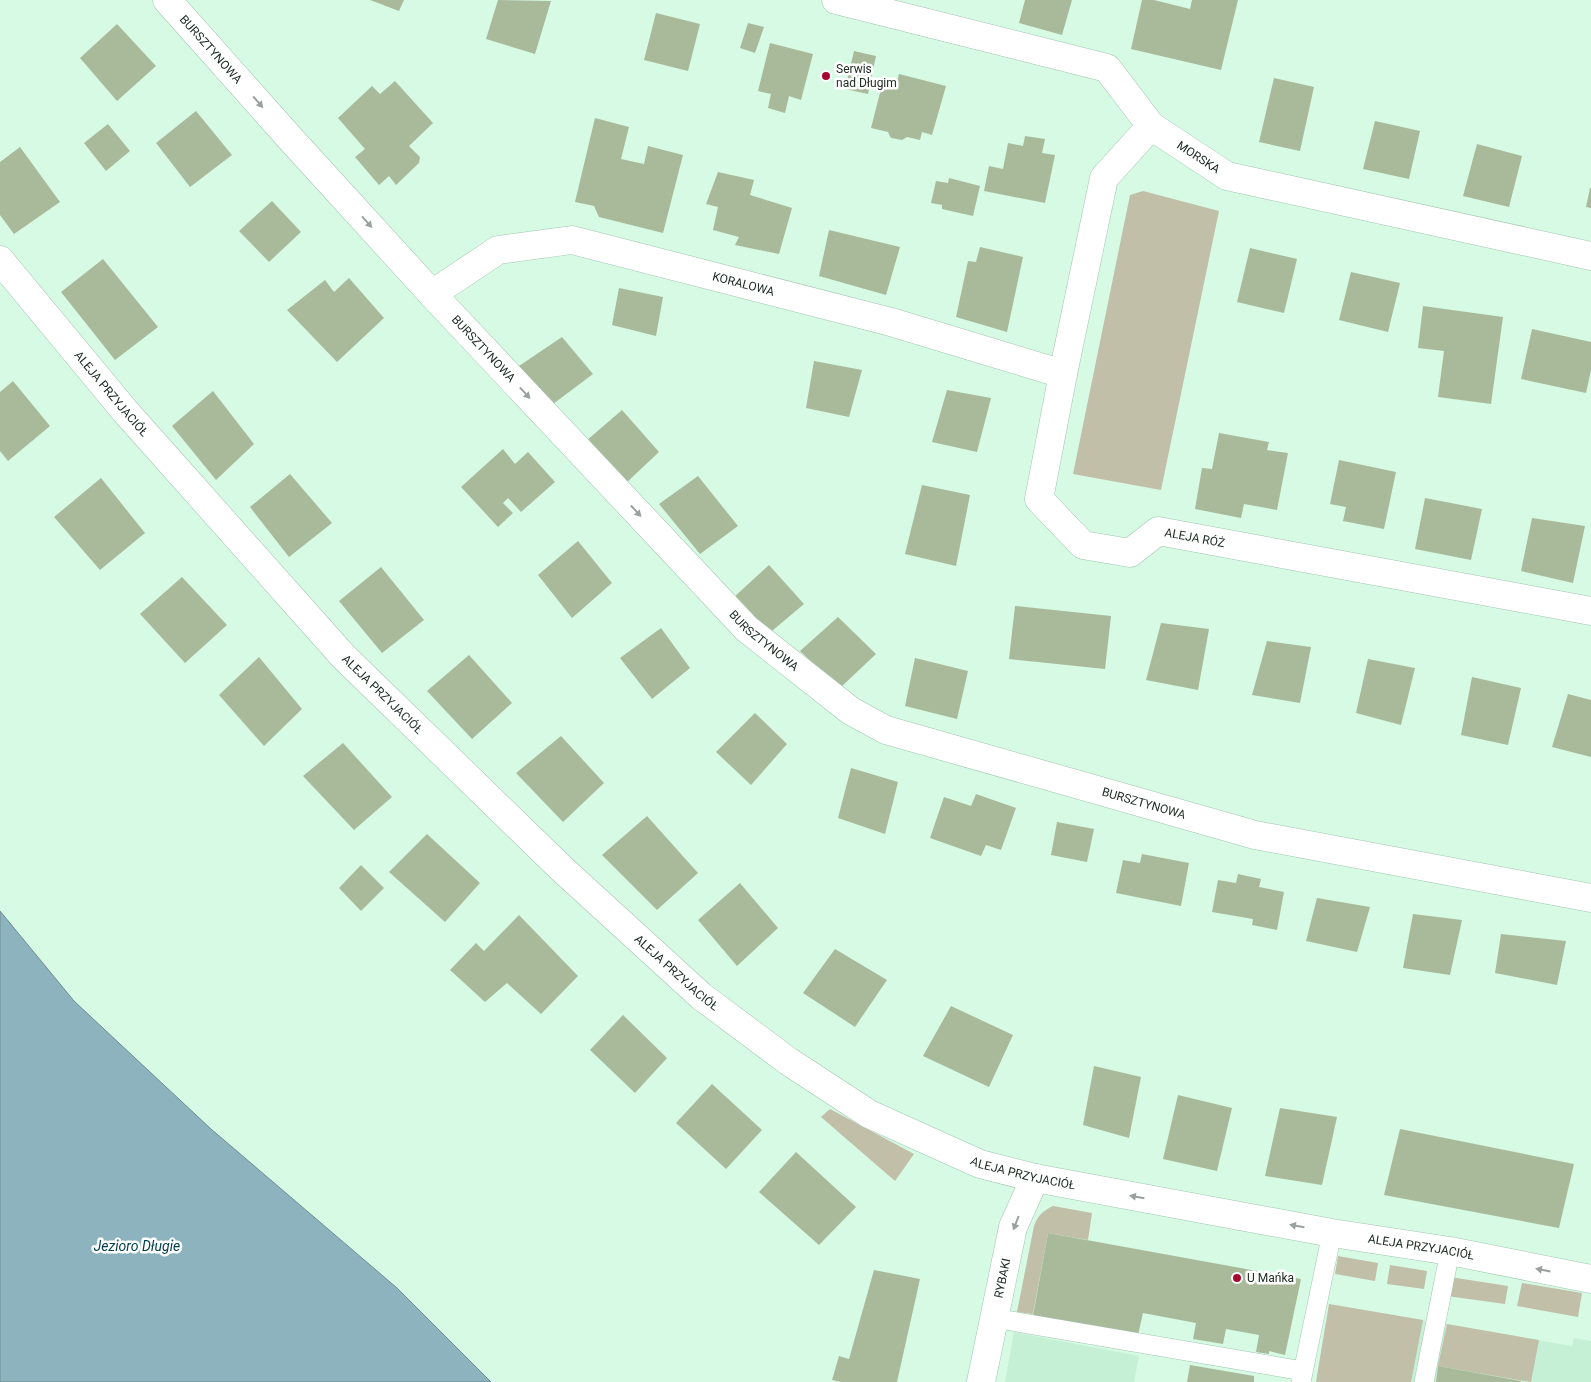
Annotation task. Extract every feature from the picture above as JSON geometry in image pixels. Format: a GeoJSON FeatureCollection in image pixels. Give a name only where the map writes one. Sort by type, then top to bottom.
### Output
{"type":"FeatureCollection","features":[{"type":"Feature","properties":{"kind":"street","name":"BURSZTYNOWA"},"geometry":{"type":"LineString","coordinates":[[167,0],[432,294],[747,629],[851,711],[886,730],[1255,834],[1591,898]]}},
{"type":"Feature","properties":{"kind":"street","name":"MORSKA"},"geometry":{"type":"LineString","coordinates":[[836,0],[1107,68],[1150,126],[1227,176],[1591,256]]}},
{"type":"Feature","properties":{"kind":"street","name":"ALEJA RÓŻ"},"geometry":{"type":"LineString","coordinates":[[1150,126],[1104,178],[1039,499],[1083,545],[1130,553],[1158,531],[1591,611]]}},
{"type":"Feature","properties":{"kind":"street","name":"KORALOWA"},"geometry":{"type":"LineString","coordinates":[[432,294],[498,250],[572,240],[891,322],[1063,374]]}},
{"type":"Feature","properties":{"kind":"street","name":"ALEJA PRZYJACIÓŁ"},"geometry":{"type":"LineString","coordinates":[[0,260],[125,412],[343,656],[562,869],[701,996],[788,1061],[869,1114],[980,1164],[1035,1178],[1332,1233],[1450,1251],[1591,1280]]}},
{"type":"Feature","properties":{"kind":"street","name":"RYBAKI"},"geometry":{"type":"LineString","coordinates":[[981,1382],[1014,1227],[1035,1178]]}},
{"type":"Feature","properties":{"kind":"lane"},"geometry":{"type":"LineString","coordinates":[[994,1318],[1302,1376],[1332,1233]]}},
{"type":"Feature","properties":{"kind":"lane"},"geometry":{"type":"LineString","coordinates":[[1424,1382],[1450,1251]]}},
{"type":"Feature","properties":{"kind":"shaded area"},"geometry":{"type":"Polygon","coordinates":[[[1143,191],[1219,211],[1161,490],[1073,474],[1130,195],[1143,191]]]}},
{"type":"Feature","properties":{"kind":"shaded area"},"geometry":{"type":"Polygon","coordinates":[[[830,1109],[914,1154],[895,1181],[821,1117],[830,1109]]]}},
{"type":"Feature","properties":{"kind":"shaded area"},"geometry":{"type":"Polygon","coordinates":[[[1053,1206],[1092,1213],[1088,1240],[1048,1233],[1033,1314],[1017,1312],[1034,1226],[1041,1214],[1053,1206]]]}},
{"type":"Feature","properties":{"kind":"shaded area"},"geometry":{"type":"Polygon","coordinates":[[[1338,1256],[1378,1263],[1375,1281],[1335,1274],[1338,1256]]]}},
{"type":"Feature","properties":{"kind":"shaded area"},"geometry":{"type":"Polygon","coordinates":[[[1390,1265],[1427,1271],[1424,1289],[1387,1284],[1390,1265]]]}},
{"type":"Feature","properties":{"kind":"shaded area"},"geometry":{"type":"Polygon","coordinates":[[[1450,1277],[1508,1286],[1505,1304],[1447,1296],[1450,1277]]]}},
{"type":"Feature","properties":{"kind":"shaded area"},"geometry":{"type":"Polygon","coordinates":[[[1522,1283],[1582,1293],[1578,1317],[1517,1306],[1522,1283]]]}},
{"type":"Feature","properties":{"kind":"shaded area"},"geometry":{"type":"Polygon","coordinates":[[[1329,1304],[1572,1346],[1574,1338],[1591,1341],[1591,1382],[1316,1382],[1329,1304]]]}},
{"type":"Feature","properties":{"kind":"shaded area"},"geometry":{"type":"Polygon","coordinates":[[[1329,1304],[1423,1320],[1411,1382],[1316,1382],[1329,1304]]]}},
{"type":"Feature","properties":{"kind":"shaded area"},"geometry":{"type":"Polygon","coordinates":[[[1447,1324],[1539,1340],[1531,1382],[1438,1366],[1447,1324]]]}},
{"type":"Feature","properties":{"kind":"shaded area"},"geometry":{"type":"Polygon","coordinates":[[[1014,1332],[1139,1356],[1134,1382],[1005,1382],[1014,1332]]]}},
{"type":"Feature","properties":{"kind":"water","name":"Jezioro Długie"},"geometry":{"type":"Polygon","coordinates":[[[0,911],[74,1001],[211,1129],[397,1288],[491,1382],[0,1382],[0,911]]]}},
{"type":"Feature","properties":{"kind":"building"},"geometry":{"type":"Polygon","coordinates":[[[370,0],[404,0],[399,11],[370,0]]]}},
{"type":"Feature","properties":{"kind":"building"},"geometry":{"type":"Polygon","coordinates":[[[498,0],[551,1],[535,54],[486,39],[498,0]]]}},
{"type":"Feature","properties":{"kind":"building"},"geometry":{"type":"Polygon","coordinates":[[[1025,0],[1072,0],[1062,35],[1019,23],[1025,0]]]}},
{"type":"Feature","properties":{"kind":"building"},"geometry":{"type":"Polygon","coordinates":[[[1142,0],[1154,0],[1190,9],[1192,0],[1238,0],[1221,70],[1131,49],[1142,0]]]}},
{"type":"Feature","properties":{"kind":"building"},"geometry":{"type":"Polygon","coordinates":[[[656,13],[700,24],[688,71],[644,60],[656,13]]]}},
{"type":"Feature","properties":{"kind":"building"},"geometry":{"type":"Polygon","coordinates":[[[748,23],[764,27],[755,53],[740,48],[748,23]]]}},
{"type":"Feature","properties":{"kind":"building"},"geometry":{"type":"Polygon","coordinates":[[[117,24],[156,66],[117,101],[80,58],[117,24]]]}},
{"type":"Feature","properties":{"kind":"building"},"geometry":{"type":"Polygon","coordinates":[[[770,43],[813,54],[801,100],[789,96],[785,113],[768,108],[771,94],[758,91],[770,43]]]}},
{"type":"Feature","properties":{"kind":"building"},"geometry":{"type":"Polygon","coordinates":[[[854,51],[876,56],[868,94],[845,89],[854,51]]]}},
{"type":"Feature","properties":{"kind":"building"},"geometry":{"type":"Polygon","coordinates":[[[899,74],[946,86],[932,135],[922,132],[920,140],[907,137],[902,140],[891,138],[888,132],[871,128],[882,85],[895,89],[899,74]]]}},
{"type":"Feature","properties":{"kind":"building"},"geometry":{"type":"Polygon","coordinates":[[[1274,78],[1314,87],[1300,151],[1259,142],[1274,78]]]}},
{"type":"Feature","properties":{"kind":"building"},"geometry":{"type":"Polygon","coordinates":[[[395,81],[433,123],[409,146],[420,157],[419,163],[396,185],[389,176],[379,185],[355,157],[365,149],[338,118],[372,86],[380,94],[395,81]]]}},
{"type":"Feature","properties":{"kind":"building"},"geometry":{"type":"Polygon","coordinates":[[[196,111],[232,155],[190,187],[156,143],[196,111]]]}},
{"type":"Feature","properties":{"kind":"building"},"geometry":{"type":"Polygon","coordinates":[[[595,118],[629,127],[621,159],[644,164],[648,146],[683,155],[663,233],[599,217],[594,206],[575,202],[595,118]]]}},
{"type":"Feature","properties":{"kind":"building"},"geometry":{"type":"Polygon","coordinates":[[[1375,121],[1420,131],[1409,179],[1363,169],[1375,121]]]}},
{"type":"Feature","properties":{"kind":"building"},"geometry":{"type":"Polygon","coordinates":[[[108,124],[130,151],[106,171],[84,143],[108,124]]]}},
{"type":"Feature","properties":{"kind":"building"},"geometry":{"type":"Polygon","coordinates":[[[1025,136],[1045,139],[1042,153],[1055,155],[1045,203],[984,191],[989,166],[1003,169],[1008,143],[1023,146],[1025,136]]]}},
{"type":"Feature","properties":{"kind":"building"},"geometry":{"type":"Polygon","coordinates":[[[1477,144],[1522,156],[1509,207],[1463,196],[1477,144]]]}},
{"type":"Feature","properties":{"kind":"building"},"geometry":{"type":"Polygon","coordinates":[[[20,147],[60,202],[14,234],[0,215],[0,162],[20,147]]]}},
{"type":"Feature","properties":{"kind":"building"},"geometry":{"type":"Polygon","coordinates":[[[718,172],[754,180],[750,195],[792,208],[779,254],[735,245],[739,237],[713,230],[718,207],[706,204],[718,172]]]}},
{"type":"Feature","properties":{"kind":"building"},"geometry":{"type":"Polygon","coordinates":[[[949,178],[980,186],[973,216],[942,209],[942,205],[931,203],[936,181],[948,183],[949,178]]]}},
{"type":"Feature","properties":{"kind":"building"},"geometry":{"type":"Polygon","coordinates":[[[1591,188],[1591,208],[1586,207],[1591,188]]]}},
{"type":"Feature","properties":{"kind":"building"},"geometry":{"type":"Polygon","coordinates":[[[272,201],[301,232],[269,262],[239,231],[272,201]]]}},
{"type":"Feature","properties":{"kind":"building"},"geometry":{"type":"Polygon","coordinates":[[[829,230],[900,247],[886,295],[819,276],[829,230]]]}},
{"type":"Feature","properties":{"kind":"building"},"geometry":{"type":"Polygon","coordinates":[[[980,247],[1023,257],[1007,332],[956,317],[968,261],[976,262],[980,247]]]}},
{"type":"Feature","properties":{"kind":"building"},"geometry":{"type":"Polygon","coordinates":[[[1250,248],[1297,259],[1284,313],[1237,302],[1250,248]]]}},
{"type":"Feature","properties":{"kind":"building"},"geometry":{"type":"Polygon","coordinates":[[[103,259],[158,327],[115,360],[61,292],[103,259]]]}},
{"type":"Feature","properties":{"kind":"building"},"geometry":{"type":"Polygon","coordinates":[[[1351,272],[1400,283],[1388,332],[1339,320],[1351,272]]]}},
{"type":"Feature","properties":{"kind":"building"},"geometry":{"type":"Polygon","coordinates":[[[349,278],[384,318],[337,362],[287,310],[325,280],[334,292],[349,278]]]}},
{"type":"Feature","properties":{"kind":"building"},"geometry":{"type":"Polygon","coordinates":[[[619,288],[663,297],[656,336],[612,325],[619,288]]]}},
{"type":"Feature","properties":{"kind":"building"},"geometry":{"type":"Polygon","coordinates":[[[1423,306],[1503,317],[1491,404],[1438,397],[1444,351],[1418,348],[1423,306]]]}},
{"type":"Feature","properties":{"kind":"building"},"geometry":{"type":"Polygon","coordinates":[[[1532,329],[1591,342],[1591,370],[1586,393],[1521,379],[1532,329]]]}},
{"type":"Feature","properties":{"kind":"building"},"geometry":{"type":"Polygon","coordinates":[[[562,337],[593,374],[549,407],[519,366],[562,337]]]}},
{"type":"Feature","properties":{"kind":"building"},"geometry":{"type":"Polygon","coordinates":[[[814,361],[862,370],[849,417],[806,408],[814,361]]]}},
{"type":"Feature","properties":{"kind":"building"},"geometry":{"type":"Polygon","coordinates":[[[13,381],[50,426],[8,461],[0,451],[0,392],[13,381]]]}},
{"type":"Feature","properties":{"kind":"building"},"geometry":{"type":"Polygon","coordinates":[[[947,390],[991,398],[977,452],[932,442],[947,390]]]}},
{"type":"Feature","properties":{"kind":"building"},"geometry":{"type":"Polygon","coordinates":[[[213,391],[254,444],[216,480],[172,426],[213,391]]]}},
{"type":"Feature","properties":{"kind":"building"},"geometry":{"type":"Polygon","coordinates":[[[622,410],[659,452],[625,484],[586,441],[622,410]]]}},
{"type":"Feature","properties":{"kind":"building"},"geometry":{"type":"Polygon","coordinates":[[[1219,433],[1269,442],[1267,450],[1288,453],[1277,510],[1244,504],[1241,518],[1195,509],[1202,468],[1212,469],[1219,433]]]}},
{"type":"Feature","properties":{"kind":"building"},"geometry":{"type":"Polygon","coordinates":[[[503,449],[515,464],[528,452],[555,482],[521,512],[508,498],[503,503],[513,513],[498,527],[461,487],[503,449]]]}},
{"type":"Feature","properties":{"kind":"building"},"geometry":{"type":"Polygon","coordinates":[[[1339,460],[1396,472],[1384,529],[1343,521],[1346,507],[1330,504],[1339,460]]]}},
{"type":"Feature","properties":{"kind":"building"},"geometry":{"type":"Polygon","coordinates":[[[290,474],[332,523],[289,557],[250,507],[290,474]]]}},
{"type":"Feature","properties":{"kind":"building"},"geometry":{"type":"Polygon","coordinates":[[[698,476],[738,526],[700,554],[659,504],[698,476]]]}},
{"type":"Feature","properties":{"kind":"building"},"geometry":{"type":"Polygon","coordinates":[[[101,478],[145,533],[100,570],[54,517],[101,478]]]}},
{"type":"Feature","properties":{"kind":"building"},"geometry":{"type":"Polygon","coordinates":[[[922,485],[970,495],[956,566],[905,554],[922,485]]]}},
{"type":"Feature","properties":{"kind":"building"},"geometry":{"type":"Polygon","coordinates":[[[1425,498],[1482,509],[1471,560],[1415,549],[1425,498]]]}},
{"type":"Feature","properties":{"kind":"building"},"geometry":{"type":"Polygon","coordinates":[[[1532,518],[1585,526],[1573,583],[1521,571],[1532,518]]]}},
{"type":"Feature","properties":{"kind":"building"},"geometry":{"type":"Polygon","coordinates":[[[578,541],[612,583],[572,618],[538,575],[578,541]]]}},
{"type":"Feature","properties":{"kind":"building"},"geometry":{"type":"Polygon","coordinates":[[[769,565],[804,604],[766,636],[732,599],[769,565]]]}},
{"type":"Feature","properties":{"kind":"building"},"geometry":{"type":"Polygon","coordinates":[[[381,567],[424,620],[382,653],[339,601],[381,567]]]}},
{"type":"Feature","properties":{"kind":"building"},"geometry":{"type":"Polygon","coordinates":[[[182,577],[227,625],[185,663],[140,614],[182,577]]]}},
{"type":"Feature","properties":{"kind":"building"},"geometry":{"type":"Polygon","coordinates":[[[1015,606],[1111,616],[1105,669],[1009,659],[1015,606]]]}},
{"type":"Feature","properties":{"kind":"building"},"geometry":{"type":"Polygon","coordinates":[[[838,617],[876,654],[840,688],[800,651],[838,617]]]}},
{"type":"Feature","properties":{"kind":"building"},"geometry":{"type":"Polygon","coordinates":[[[1161,623],[1209,629],[1198,690],[1146,680],[1161,623]]]}},
{"type":"Feature","properties":{"kind":"building"},"geometry":{"type":"Polygon","coordinates":[[[661,628],[690,668],[652,699],[620,658],[661,628]]]}},
{"type":"Feature","properties":{"kind":"building"},"geometry":{"type":"Polygon","coordinates":[[[1267,641],[1311,647],[1300,703],[1252,695],[1267,641]]]}},
{"type":"Feature","properties":{"kind":"building"},"geometry":{"type":"Polygon","coordinates":[[[469,655],[512,703],[472,739],[427,691],[469,655]]]}},
{"type":"Feature","properties":{"kind":"building"},"geometry":{"type":"Polygon","coordinates":[[[259,657],[302,709],[264,746],[219,695],[259,657]]]}},
{"type":"Feature","properties":{"kind":"building"},"geometry":{"type":"Polygon","coordinates":[[[915,658],[968,671],[957,719],[905,706],[915,658]]]}},
{"type":"Feature","properties":{"kind":"building"},"geometry":{"type":"Polygon","coordinates":[[[1368,659],[1415,668],[1401,725],[1356,713],[1368,659]]]}},
{"type":"Feature","properties":{"kind":"building"},"geometry":{"type":"Polygon","coordinates":[[[1472,677],[1521,688],[1508,745],[1461,735],[1472,677]]]}},
{"type":"Feature","properties":{"kind":"building"},"geometry":{"type":"Polygon","coordinates":[[[1568,694],[1591,700],[1591,757],[1552,747],[1568,694]]]}},
{"type":"Feature","properties":{"kind":"building"},"geometry":{"type":"Polygon","coordinates":[[[755,713],[787,744],[751,785],[716,752],[755,713]]]}},
{"type":"Feature","properties":{"kind":"building"},"geometry":{"type":"Polygon","coordinates":[[[561,736],[604,783],[563,822],[516,773],[561,736]]]}},
{"type":"Feature","properties":{"kind":"building"},"geometry":{"type":"Polygon","coordinates":[[[343,743],[392,797],[354,830],[303,776],[343,743]]]}},
{"type":"Feature","properties":{"kind":"building"},"geometry":{"type":"Polygon","coordinates":[[[851,768],[898,782],[885,834],[838,818],[851,768]]]}},
{"type":"Feature","properties":{"kind":"building"},"geometry":{"type":"Polygon","coordinates":[[[976,794],[1016,808],[1001,850],[986,845],[981,856],[930,838],[944,797],[971,806],[976,794]]]}},
{"type":"Feature","properties":{"kind":"building"},"geometry":{"type":"Polygon","coordinates":[[[647,816],[698,873],[657,910],[602,855],[647,816]]]}},
{"type":"Feature","properties":{"kind":"building"},"geometry":{"type":"Polygon","coordinates":[[[1057,822],[1094,829],[1087,862],[1051,855],[1057,822]]]}},
{"type":"Feature","properties":{"kind":"building"},"geometry":{"type":"Polygon","coordinates":[[[427,834],[480,883],[445,922],[389,872],[427,834]]]}},
{"type":"Feature","properties":{"kind":"building"},"geometry":{"type":"Polygon","coordinates":[[[1142,854],[1189,863],[1181,906],[1116,893],[1123,860],[1140,863],[1142,854]]]}},
{"type":"Feature","properties":{"kind":"building"},"geometry":{"type":"Polygon","coordinates":[[[361,865],[384,888],[361,911],[339,888],[361,865]]]}},
{"type":"Feature","properties":{"kind":"building"},"geometry":{"type":"Polygon","coordinates":[[[1238,874],[1261,879],[1259,887],[1284,892],[1277,930],[1252,925],[1253,919],[1212,912],[1218,880],[1236,883],[1238,874]]]}},
{"type":"Feature","properties":{"kind":"building"},"geometry":{"type":"Polygon","coordinates":[[[740,883],[778,928],[737,966],[698,920],[740,883]]]}},
{"type":"Feature","properties":{"kind":"building"},"geometry":{"type":"Polygon","coordinates":[[[1317,898],[1370,907],[1357,952],[1306,941],[1317,898]]]}},
{"type":"Feature","properties":{"kind":"building"},"geometry":{"type":"Polygon","coordinates":[[[1413,914],[1462,920],[1450,975],[1403,968],[1413,914]]]}},
{"type":"Feature","properties":{"kind":"building"},"geometry":{"type":"Polygon","coordinates":[[[519,915],[578,976],[541,1014],[507,983],[485,1002],[450,970],[476,943],[484,951],[519,915]]]}},
{"type":"Feature","properties":{"kind":"building"},"geometry":{"type":"Polygon","coordinates":[[[1501,934],[1566,941],[1557,985],[1495,973],[1501,934]]]}},
{"type":"Feature","properties":{"kind":"building"},"geometry":{"type":"Polygon","coordinates":[[[835,949],[887,980],[855,1027],[803,993],[835,949]]]}},
{"type":"Feature","properties":{"kind":"building"},"geometry":{"type":"Polygon","coordinates":[[[951,1006],[1013,1035],[989,1087],[923,1056],[951,1006]]]}},
{"type":"Feature","properties":{"kind":"building"},"geometry":{"type":"Polygon","coordinates":[[[623,1015],[667,1058],[635,1093],[590,1050],[623,1015]]]}},
{"type":"Feature","properties":{"kind":"building"},"geometry":{"type":"Polygon","coordinates":[[[1094,1066],[1141,1077],[1129,1138],[1083,1125],[1094,1066]]]}},
{"type":"Feature","properties":{"kind":"building"},"geometry":{"type":"Polygon","coordinates":[[[712,1084],[762,1130],[726,1169],[676,1123],[712,1084]]]}},
{"type":"Feature","properties":{"kind":"building"},"geometry":{"type":"Polygon","coordinates":[[[1178,1095],[1232,1108],[1217,1171],[1163,1159],[1178,1095]]]}},
{"type":"Feature","properties":{"kind":"building"},"geometry":{"type":"Polygon","coordinates":[[[1280,1108],[1337,1117],[1322,1185],[1265,1176],[1280,1108]]]}},
{"type":"Feature","properties":{"kind":"building"},"geometry":{"type":"Polygon","coordinates":[[[1400,1129],[1574,1164],[1559,1228],[1384,1195],[1400,1129]]]}},
{"type":"Feature","properties":{"kind":"building"},"geometry":{"type":"Polygon","coordinates":[[[796,1152],[856,1207],[819,1245],[759,1192],[796,1152]]]}},
{"type":"Feature","properties":{"kind":"building"},"geometry":{"type":"Polygon","coordinates":[[[1048,1233],[1301,1279],[1285,1355],[1269,1351],[1269,1354],[1256,1352],[1259,1335],[1226,1329],[1223,1344],[1193,1339],[1196,1323],[1143,1313],[1138,1335],[1033,1316],[1048,1233]]]}},
{"type":"Feature","properties":{"kind":"building"},"geometry":{"type":"Polygon","coordinates":[[[874,1270],[920,1279],[897,1382],[841,1382],[832,1380],[839,1356],[849,1359],[874,1270]]]}},
{"type":"Feature","properties":{"kind":"building"},"geometry":{"type":"Polygon","coordinates":[[[1190,1365],[1254,1376],[1254,1382],[1187,1382],[1190,1365]]]}},
{"type":"Feature","properties":{"kind":"building"},"geometry":{"type":"Polygon","coordinates":[[[1438,1366],[1521,1381],[1521,1382],[1436,1382],[1438,1366]]]}},
{"type":"Feature","properties":{"kind":"place","name":"Serwis nad Długim"},"geometry":{"type":"Point","coordinates":[826,76]}},
{"type":"Feature","properties":{"kind":"place","name":"U Mańka"},"geometry":{"type":"Point","coordinates":[1237,1278]}}]}
